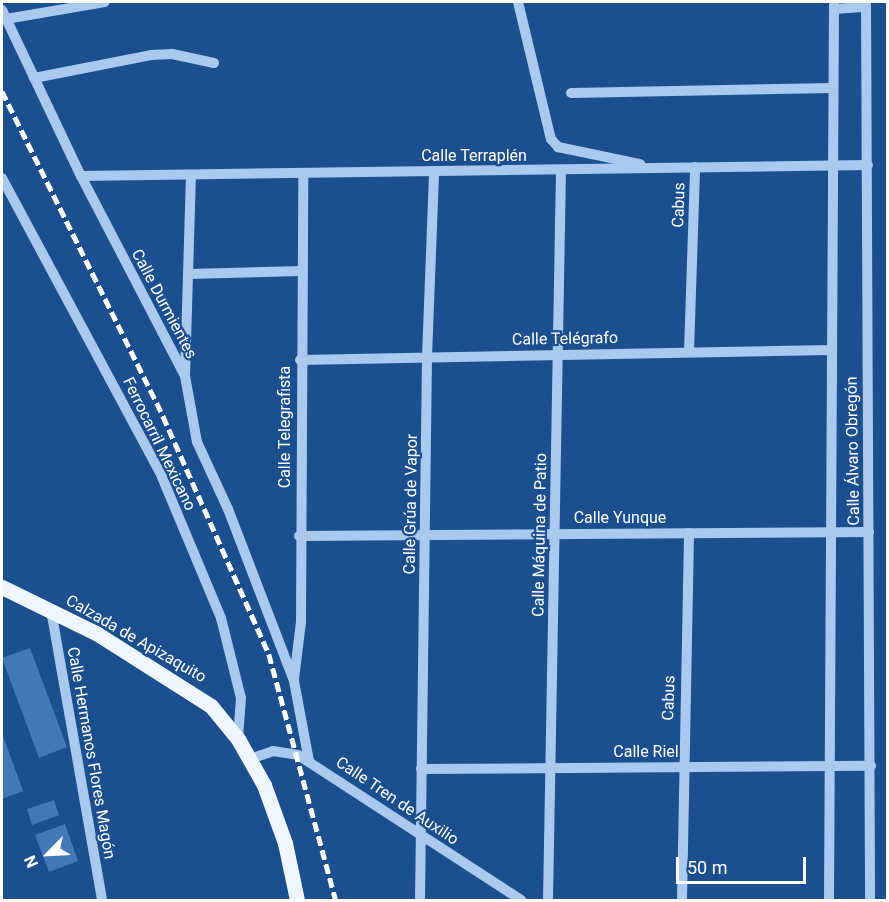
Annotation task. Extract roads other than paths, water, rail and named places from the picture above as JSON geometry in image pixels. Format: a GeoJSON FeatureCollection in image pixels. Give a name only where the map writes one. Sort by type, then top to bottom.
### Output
{"type":"FeatureCollection","features":[{"type":"Feature","properties":{"kind":"main road","name":"Calzada de Apizaquito"},"geometry":{"type":"LineString","coordinates":[[2,587],[96,633],[212,706],[250,759],[276,813],[297,900]]}},
{"type":"Feature","properties":{"kind":"street"},"geometry":{"type":"LineString","coordinates":[[4,15],[105,2]]}},
{"type":"Feature","properties":{"kind":"street"},"geometry":{"type":"LineString","coordinates":[[518,2],[551,139],[558,147],[658,168]]}},
{"type":"Feature","properties":{"kind":"street"},"geometry":{"type":"LineString","coordinates":[[834,5],[866,4]]}},
{"type":"Feature","properties":{"kind":"street","name":"Calle Álvaro Obregón"},"geometry":{"type":"LineString","coordinates":[[866,4],[870,900]]}},
{"type":"Feature","properties":{"kind":"street","name":"Calle Álvaro Obregón"},"geometry":{"type":"LineString","coordinates":[[829,900],[834,5]]}},
{"type":"Feature","properties":{"kind":"street","name":"Calle Durmientes"},"geometry":{"type":"LineString","coordinates":[[4,15],[81,176],[185,376],[197,442],[228,509],[294,681],[309,761]]}},
{"type":"Feature","properties":{"kind":"street"},"geometry":{"type":"LineString","coordinates":[[34,78],[172,54],[214,63]]}},
{"type":"Feature","properties":{"kind":"street"},"geometry":{"type":"LineString","coordinates":[[571,93],[832,88]]}},
{"type":"Feature","properties":{"kind":"street","name":"Calle Terraplén"},"geometry":{"type":"LineString","coordinates":[[81,176],[868,165]]}},
{"type":"Feature","properties":{"kind":"street","name":"Cabus"},"geometry":{"type":"LineString","coordinates":[[689,352],[695,167]]}},
{"type":"Feature","properties":{"kind":"street","name":"Calle Grúa de Vapor"},"geometry":{"type":"LineString","coordinates":[[420,900],[427,357],[434,171]]}},
{"type":"Feature","properties":{"kind":"street","name":"Calle Máquina de Patio"},"geometry":{"type":"LineString","coordinates":[[548,900],[561,171]]}},
{"type":"Feature","properties":{"kind":"street","name":"Calle Telegrafista"},"geometry":{"type":"LineString","coordinates":[[294,681],[301,622],[299,536],[303,173]]}},
{"type":"Feature","properties":{"kind":"street"},"geometry":{"type":"LineString","coordinates":[[185,376],[191,175]]}},
{"type":"Feature","properties":{"kind":"street","name":"Ferrocarril Mexicano"},"geometry":{"type":"LineString","coordinates":[[2,178],[162,477],[221,618],[241,698],[238,740]]}},
{"type":"Feature","properties":{"kind":"street"},"geometry":{"type":"LineString","coordinates":[[188,274],[302,271]]}},
{"type":"Feature","properties":{"kind":"street","name":"Calle Telégrafo"},"geometry":{"type":"LineString","coordinates":[[300,360],[831,350]]}},
{"type":"Feature","properties":{"kind":"street","name":"Calle Yunque"},"geometry":{"type":"LineString","coordinates":[[299,536],[869,532]]}},
{"type":"Feature","properties":{"kind":"street","name":"Cabus"},"geometry":{"type":"LineString","coordinates":[[682,900],[682,767],[689,533]]}},
{"type":"Feature","properties":{"kind":"street","name":"Calle Hermanos Flores Magón"},"geometry":{"type":"LineString","coordinates":[[51,610],[102,900]]}},
{"type":"Feature","properties":{"kind":"street","name":"Calle Tren de Auxilio"},"geometry":{"type":"LineString","coordinates":[[250,759],[273,751],[309,761],[521,900]]}},
{"type":"Feature","properties":{"kind":"street","name":"Calle Riel"},"geometry":{"type":"LineString","coordinates":[[422,769],[870,766]]}},
{"type":"Feature","properties":{"kind":"railway"},"geometry":{"type":"LineString","coordinates":[[2,91],[163,416],[269,654],[336,900]]}}]}
